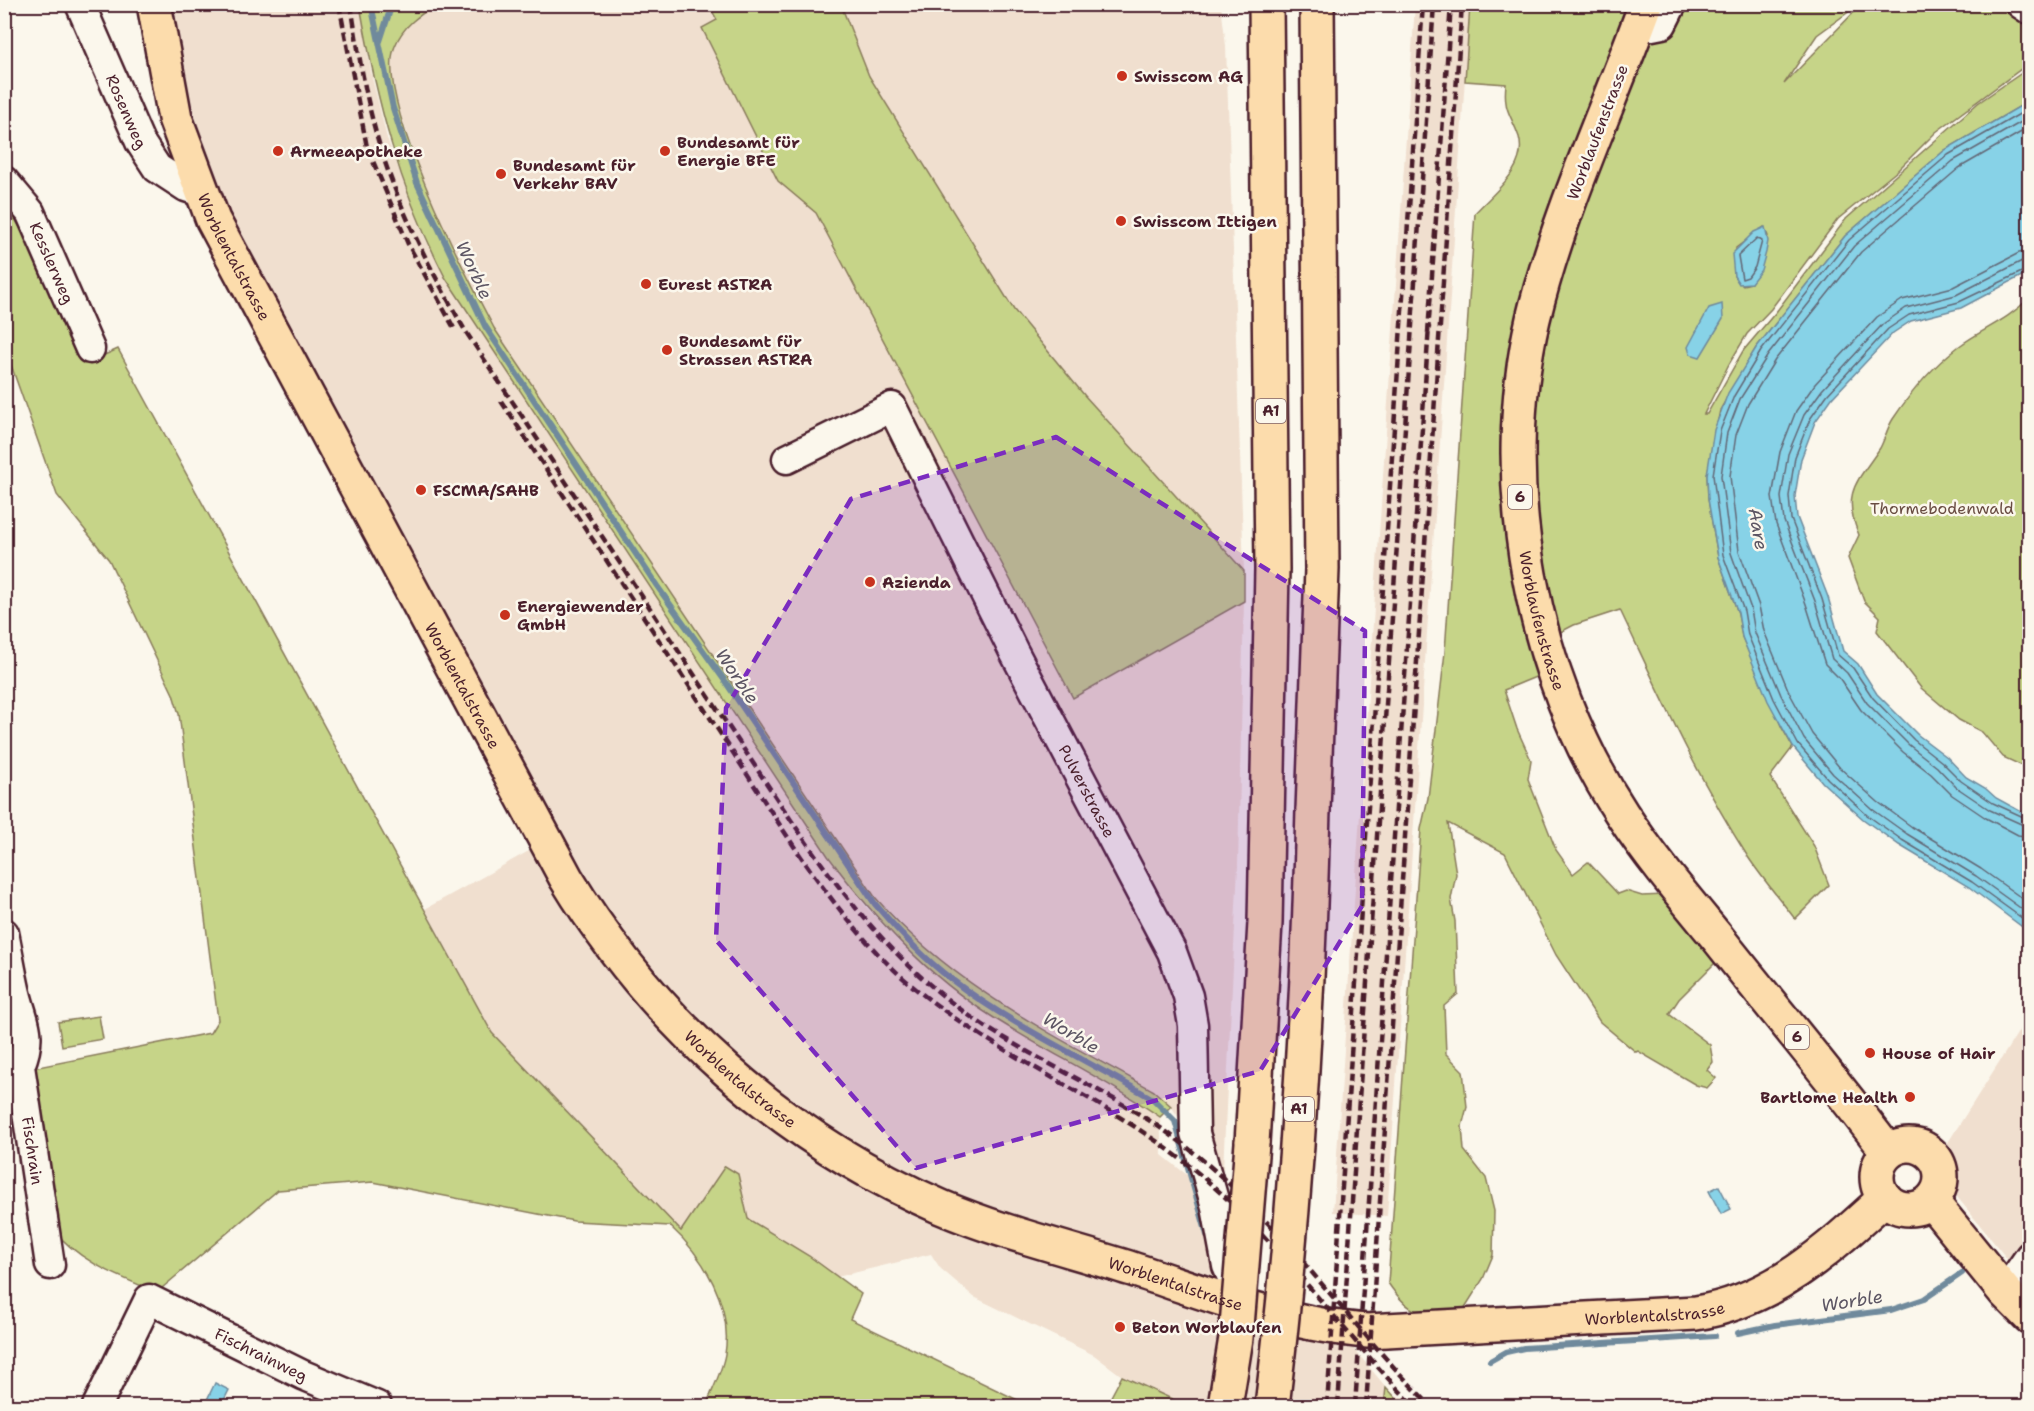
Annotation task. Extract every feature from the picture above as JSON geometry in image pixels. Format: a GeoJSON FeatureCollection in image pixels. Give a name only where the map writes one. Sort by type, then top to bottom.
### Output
{"type":"FeatureCollection","features":[{"type":"Feature","properties":{"kind":"main road","name":"Worblentalstrasse"},"geometry":{"type":"LineString","coordinates":[[154,4],[175,118],[213,220],[566,878],[609,944],[674,1023],[712,1059],[777,1111],[856,1163],[905,1190],[976,1220],[1244,1305],[1337,1329],[1368,1331],[1715,1310],[1743,1302],[1779,1284],[1885,1198]]}},
{"type":"Feature","properties":{"kind":"main road","name":"A1"},"geometry":{"type":"LineString","coordinates":[[1226,1407],[1245,1249],[1265,923],[1272,569],[1267,8]]}},
{"type":"Feature","properties":{"kind":"main road","name":"A1"},"geometry":{"type":"LineString","coordinates":[[1272,1407],[1289,1253],[1297,1144],[1310,924],[1322,569],[1315,8]]}},
{"type":"Feature","properties":{"kind":"main road","name":"Worblaufenstrasse"},"geometry":{"type":"LineString","coordinates":[[1643,13],[1564,216],[1533,322],[1523,384],[1519,481],[1526,556],[1538,618],[1569,712],[1588,754],[1621,813],[1670,879],[1888,1152]]}},
{"type":"Feature","properties":{"kind":"main road"},"geometry":{"type":"LineString","coordinates":[[1907,1145],[1917,1146],[1933,1156],[1941,1176],[1940,1185],[1931,1201],[1912,1209],[1893,1205],[1885,1198],[1879,1189],[1878,1169],[1888,1152],[1907,1145]]}},
{"type":"Feature","properties":{"kind":"main road"},"geometry":{"type":"LineString","coordinates":[[1931,1201],[2005,1292],[2030,1317]]}},
{"type":"Feature","properties":{"kind":"street","name":"Rosenweg"},"geometry":{"type":"LineString","coordinates":[[80,4],[140,142],[157,168],[186,187],[201,192]]}},
{"type":"Feature","properties":{"kind":"street"},"geometry":{"type":"LineString","coordinates":[[1643,13],[1652,26],[1662,24],[1672,4]]}},
{"type":"Feature","properties":{"kind":"street"},"geometry":{"type":"LineString","coordinates":[[2021,4],[2030,10]]}},
{"type":"Feature","properties":{"kind":"street","name":"Kesslerweg"},"geometry":{"type":"LineString","coordinates":[[4,181],[30,212],[90,349]]}},
{"type":"Feature","properties":{"kind":"street","name":"Pulverstrasse"},"geometry":{"type":"LineString","coordinates":[[787,459],[892,407],[1014,652],[1180,973],[1193,1025],[1195,1133],[1216,1207],[1227,1266],[1244,1305]]}},
{"type":"Feature","properties":{"kind":"street","name":"Fischrain"},"geometry":{"type":"LineString","coordinates":[[4,933],[15,992],[25,1017],[27,1049],[20,1066],[50,1265]]}},
{"type":"Feature","properties":{"kind":"street"},"geometry":{"type":"LineString","coordinates":[[2005,1292],[2030,1256]]}},
{"type":"Feature","properties":{"kind":"street","name":"Fischrainweg"},"geometry":{"type":"LineString","coordinates":[[97,1407],[149,1299],[303,1375],[377,1407]]}},
{"type":"Feature","properties":{"kind":"highlighted area"},"geometry":{"type":"Polygon","coordinates":[[[1056,437],[1365,631],[1362,906],[1260,1071],[916,1168],[716,940],[726,708],[851,499],[1056,437]]]}},
{"type":"Feature","properties":{"kind":"shaded area"},"geometry":{"type":"Polygon","coordinates":[[[170,5],[360,5],[372,77],[387,138],[424,236],[445,277],[828,856],[867,908],[898,941],[941,980],[994,1018],[1122,1091],[1160,1117],[1162,1155],[1221,1202],[1244,1305],[1337,1329],[1386,1387],[1385,1406],[1187,1406],[1122,1376],[1094,1355],[974,1297],[940,1268],[931,1254],[837,1277],[809,1256],[748,1219],[738,1174],[725,1166],[681,1231],[492,1033],[425,909],[554,837],[266,293],[215,183],[185,83],[170,5]]]}},
{"type":"Feature","properties":{"kind":"shaded area"},"geometry":{"type":"Polygon","coordinates":[[[436,5],[709,5],[718,20],[702,29],[778,181],[816,213],[1073,698],[1244,601],[1238,866],[1223,1169],[1195,1142],[1171,1106],[1154,1091],[980,992],[941,963],[875,897],[778,756],[494,328],[458,260],[423,180],[397,103],[391,76],[394,48],[405,27],[436,5]]]}},
{"type":"Feature","properties":{"kind":"shaded area"},"geometry":{"type":"Polygon","coordinates":[[[841,5],[1221,5],[1226,46],[1244,571],[1085,396],[1014,310],[869,76],[841,5]]]}},
{"type":"Feature","properties":{"kind":"shaded area"},"geometry":{"type":"Polygon","coordinates":[[[1415,5],[1470,5],[1387,1216],[1333,1212],[1415,5]]]}},
{"type":"Feature","properties":{"kind":"shaded area"},"geometry":{"type":"Polygon","coordinates":[[[2029,1015],[2030,1252],[2012,1265],[1954,1193],[1958,1172],[1947,1144],[2029,1015]]]}},
{"type":"Feature","properties":{"kind":"shaded area"},"geometry":{"type":"Polygon","coordinates":[[[1393,1396],[1437,1402],[1443,1406],[1403,1406],[1393,1396]]]}},
{"type":"Feature","properties":{"kind":"green space"},"geometry":{"type":"Polygon","coordinates":[[[2019,4],[2029,11],[2029,63],[1936,132],[1897,171],[1838,219],[1771,309],[1747,334],[1704,414],[1707,414],[1743,351],[1776,312],[1846,219],[1978,103],[2029,68],[2029,101],[1945,150],[1845,236],[1756,348],[1720,410],[1707,475],[1708,499],[1718,557],[1738,613],[1742,637],[1782,728],[1793,747],[1770,777],[1814,846],[1829,885],[1795,919],[1748,857],[1713,797],[1680,736],[1620,610],[1574,625],[1545,640],[1524,384],[1647,5],[1858,5],[1817,35],[1784,84],[1861,5],[2019,4]],[[1764,227],[1736,248],[1734,276],[1743,285],[1751,283],[1768,236],[1764,227]]]}},
{"type":"Feature","properties":{"kind":"green space"},"geometry":{"type":"Polygon","coordinates":[[[360,5],[436,5],[418,17],[398,39],[392,71],[397,104],[410,144],[426,187],[464,270],[494,328],[875,897],[905,929],[971,983],[1041,1028],[1154,1091],[1171,1106],[1160,1117],[994,1018],[946,984],[903,945],[864,902],[828,856],[445,277],[402,178],[382,111],[360,5]]]}},
{"type":"Feature","properties":{"kind":"green space"},"geometry":{"type":"Polygon","coordinates":[[[709,5],[841,5],[869,76],[1014,310],[1085,396],[1244,571],[1244,601],[1073,698],[816,213],[778,181],[702,28],[717,20],[709,5]]]}},
{"type":"Feature","properties":{"kind":"green space"},"geometry":{"type":"Polygon","coordinates":[[[1470,5],[1635,5],[1523,321],[1543,674],[1504,690],[1517,729],[1531,760],[1528,779],[1556,850],[1573,874],[1588,862],[1618,894],[1626,891],[1642,896],[1665,895],[1717,961],[1679,999],[1669,1014],[1710,1045],[1713,1062],[1707,1070],[1716,1078],[1707,1088],[1696,1085],[1638,1051],[1636,1052],[1600,1022],[1556,955],[1505,853],[1448,823],[1456,874],[1451,899],[1455,921],[1458,994],[1444,1006],[1446,1054],[1463,1071],[1467,1107],[1462,1126],[1464,1150],[1486,1178],[1494,1211],[1493,1255],[1483,1279],[1464,1309],[1429,1313],[1420,1312],[1405,1304],[1388,1283],[1421,829],[1428,798],[1445,652],[1475,213],[1508,179],[1519,159],[1520,148],[1519,137],[1508,112],[1506,84],[1465,81],[1470,5]]]}},
{"type":"Feature","properties":{"kind":"green space"},"geometry":{"type":"Polygon","coordinates":[[[4,200],[37,257],[84,364],[118,349],[492,1033],[681,1231],[725,1166],[738,1174],[748,1219],[809,1256],[861,1294],[850,1319],[1030,1406],[706,1406],[724,1361],[725,1318],[713,1284],[704,1267],[694,1252],[670,1226],[574,1221],[373,1182],[278,1190],[149,1299],[149,1289],[107,1271],[82,1256],[60,1238],[50,1226],[33,1068],[210,1033],[218,1020],[179,714],[173,694],[109,560],[57,495],[5,348],[4,200]]]}},
{"type":"Feature","properties":{"kind":"green space","name":"Thormebodenwald"},"geometry":{"type":"Polygon","coordinates":[[[2029,298],[2029,769],[2003,757],[1982,732],[1959,720],[1921,688],[1877,631],[1880,617],[1864,601],[1848,558],[1859,535],[1851,508],[1854,488],[1880,448],[1891,422],[1900,409],[1922,380],[1948,355],[1967,340],[2012,313],[2029,298]]]}},
{"type":"Feature","properties":{"kind":"green space"},"geometry":{"type":"Polygon","coordinates":[[[99,1016],[103,1039],[62,1046],[58,1022],[99,1016]]]}},
{"type":"Feature","properties":{"kind":"green space"},"geometry":{"type":"Polygon","coordinates":[[[1122,1376],[1187,1406],[1106,1406],[1122,1376]]]}},
{"type":"Feature","properties":{"kind":"green space"},"geometry":{"type":"Polygon","coordinates":[[[1386,1387],[1403,1406],[1384,1406],[1386,1387]]]}},
{"type":"Feature","properties":{"kind":"water","name":"Aare"},"geometry":{"type":"Polygon","coordinates":[[[2029,101],[2029,272],[1961,308],[1911,321],[1893,333],[1832,398],[1815,422],[1801,459],[1795,496],[1797,517],[1828,597],[1843,651],[1858,664],[1877,694],[1918,735],[1947,757],[1966,777],[1985,788],[1996,798],[2029,816],[2029,932],[1969,887],[1899,845],[1863,819],[1823,783],[1793,747],[1768,701],[1742,637],[1738,613],[1718,557],[1708,499],[1707,475],[1714,430],[1728,393],[1756,348],[1845,236],[1945,150],[2029,101]]]}},
{"type":"Feature","properties":{"kind":"water"},"geometry":{"type":"Polygon","coordinates":[[[1765,227],[1768,241],[1761,270],[1751,283],[1739,284],[1734,276],[1732,254],[1754,232],[1765,227]]]}},
{"type":"Feature","properties":{"kind":"water"},"geometry":{"type":"Polygon","coordinates":[[[1722,304],[1723,319],[1700,357],[1690,354],[1688,347],[1709,308],[1722,304]]]}},
{"type":"Feature","properties":{"kind":"water"},"geometry":{"type":"Polygon","coordinates":[[[1719,1186],[1731,1209],[1721,1214],[1709,1191],[1719,1186]]]}},
{"type":"Feature","properties":{"kind":"water"},"geometry":{"type":"Polygon","coordinates":[[[215,1383],[229,1390],[221,1406],[204,1406],[215,1383]]]}},
{"type":"Feature","properties":{"kind":"waterway","name":"Worble"},"geometry":{"type":"LineString","coordinates":[[371,4],[393,108],[417,183],[485,326],[657,586],[725,681],[875,904],[892,924],[940,971],[974,996],[1023,1027],[1153,1099],[1175,1121],[1207,1235]]}},
{"type":"Feature","properties":{"kind":"waterway"},"geometry":{"type":"LineString","coordinates":[[380,41],[392,4]]}},
{"type":"Feature","properties":{"kind":"waterway","name":"Worble"},"geometry":{"type":"LineString","coordinates":[[1738,1333],[1775,1325],[1891,1310],[1924,1299],[1962,1273]]}},
{"type":"Feature","properties":{"kind":"waterway","name":"Worble"},"geometry":{"type":"LineString","coordinates":[[1490,1361],[1506,1352],[1524,1348],[1715,1336]]}},
{"type":"Feature","properties":{"kind":"railway"},"geometry":{"type":"LineString","coordinates":[[339,4],[367,147],[408,244],[455,330]]}},
{"type":"Feature","properties":{"kind":"railway"},"geometry":{"type":"LineString","coordinates":[[351,4],[373,123],[386,165],[416,239],[453,309],[466,332],[791,820],[833,879],[878,934],[902,959],[956,1006],[1011,1042],[1140,1114],[1188,1148],[1222,1177],[1284,1240],[1400,1374],[1431,1406]]}},
{"type":"Feature","properties":{"kind":"railway"},"geometry":{"type":"LineString","coordinates":[[1327,1406],[1423,4]]}},
{"type":"Feature","properties":{"kind":"railway"},"geometry":{"type":"LineString","coordinates":[[1338,1406],[1434,4]]}},
{"type":"Feature","properties":{"kind":"railway"},"geometry":{"type":"LineString","coordinates":[[1428,333],[1451,4]]}},
{"type":"Feature","properties":{"kind":"railway"},"geometry":{"type":"LineString","coordinates":[[1366,1406],[1462,4]]}},
{"type":"Feature","properties":{"kind":"railway"},"geometry":{"type":"LineString","coordinates":[[1355,1406],[1429,326]]}},
{"type":"Feature","properties":{"kind":"railway"},"geometry":{"type":"LineString","coordinates":[[501,401],[800,855],[861,935],[884,960],[953,1017],[1145,1134],[1182,1160],[1214,1187],[1274,1247],[1414,1406]]}},
{"type":"Feature","properties":{"kind":"place","name":"Swisscom AG"},"geometry":{"type":"Point","coordinates":[1122,76]}},
{"type":"Feature","properties":{"kind":"place","name":"Armeeapotheke"},"geometry":{"type":"Point","coordinates":[278,151]}},
{"type":"Feature","properties":{"kind":"place","name":"Bundesamt für Energie BFE"},"geometry":{"type":"Point","coordinates":[665,151]}},
{"type":"Feature","properties":{"kind":"place","name":"Bundesamt für Verkehr BAV"},"geometry":{"type":"Point","coordinates":[501,174]}},
{"type":"Feature","properties":{"kind":"place","name":"Swisscom Ittigen"},"geometry":{"type":"Point","coordinates":[1121,221]}},
{"type":"Feature","properties":{"kind":"place","name":"Eurest ASTRA"},"geometry":{"type":"Point","coordinates":[646,284]}},
{"type":"Feature","properties":{"kind":"place","name":"Bundesamt für Strassen ASTRA"},"geometry":{"type":"Point","coordinates":[667,350]}},
{"type":"Feature","properties":{"kind":"place","name":"FSCMA/SAHB"},"geometry":{"type":"Point","coordinates":[421,490]}},
{"type":"Feature","properties":{"kind":"place","name":"Azienda"},"geometry":{"type":"Point","coordinates":[870,582]}},
{"type":"Feature","properties":{"kind":"place","name":"Energiewender GmbH"},"geometry":{"type":"Point","coordinates":[505,615]}},
{"type":"Feature","properties":{"kind":"place","name":"House of Hair"},"geometry":{"type":"Point","coordinates":[1870,1053]}},
{"type":"Feature","properties":{"kind":"place","name":"Bartlome Health"},"geometry":{"type":"Point","coordinates":[1910,1097]}},
{"type":"Feature","properties":{"kind":"place","name":"Beton Worblaufen"},"geometry":{"type":"Point","coordinates":[1120,1327]}}]}
